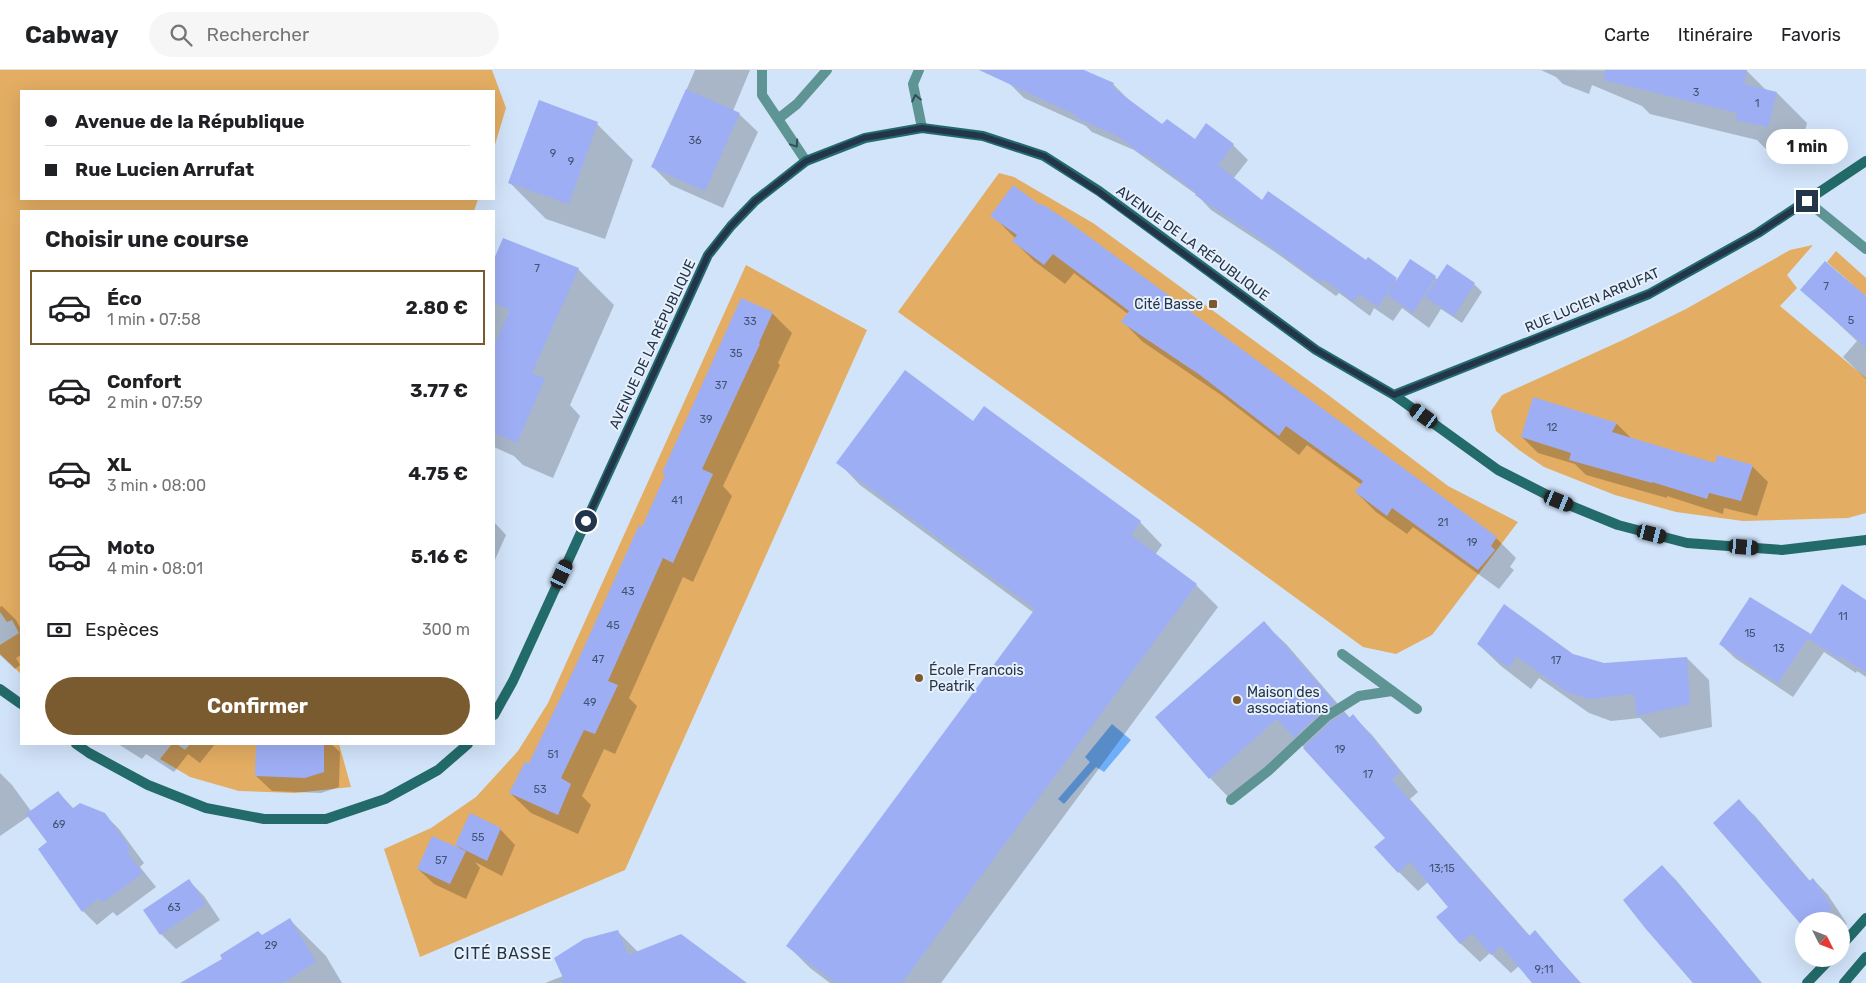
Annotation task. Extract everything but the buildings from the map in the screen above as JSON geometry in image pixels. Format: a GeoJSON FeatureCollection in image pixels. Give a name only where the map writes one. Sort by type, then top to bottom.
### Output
{"type":"FeatureCollection","features":[{"type":"Feature","properties":{"kind":"street"},"geometry":{"type":"LineString","coordinates":[[762,70],[762,95],[806,161]]}},
{"type":"Feature","properties":{"kind":"street"},"geometry":{"type":"LineString","coordinates":[[778,119],[797,104],[827,70]]}},
{"type":"Feature","properties":{"kind":"street"},"geometry":{"type":"LineString","coordinates":[[919,70],[913,84],[922,128]]}},
{"type":"Feature","properties":{"kind":"street","name":"AVENUE DE LA RÉPUBLIQUE"},"geometry":{"type":"LineString","coordinates":[[495,713],[513,681],[708,255],[731,226],[755,201],[806,161],[864,138],[922,128],[982,136],[1044,156],[1099,192],[1316,350],[1394,395],[1498,470],[1559,501],[1618,525],[1687,542],[1782,550],[1866,540]]}},
{"type":"Feature","properties":{"kind":"street","name":"RUE LUCIEN ARRUFAT"},"geometry":{"type":"LineString","coordinates":[[1394,395],[1649,294],[1758,233],[1866,161]]}},
{"type":"Feature","properties":{"kind":"street"},"geometry":{"type":"LineString","coordinates":[[1807,201],[1866,249]]}},
{"type":"Feature","properties":{"kind":"street"},"geometry":{"type":"LineString","coordinates":[[1342,654],[1417,709]]}},
{"type":"Feature","properties":{"kind":"street"},"geometry":{"type":"LineString","coordinates":[[0,689],[20,703]]}},
{"type":"Feature","properties":{"kind":"street"},"geometry":{"type":"LineString","coordinates":[[1231,800],[1268,771],[1327,716],[1359,696],[1392,691]]}},
{"type":"Feature","properties":{"kind":"street"},"geometry":{"type":"LineString","coordinates":[[77,745],[148,785],[206,808],[264,819],[326,819],[385,799],[438,770],[467,745]]}},
{"type":"Feature","properties":{"kind":"street"},"geometry":{"type":"LineString","coordinates":[[1850,936],[1866,918]]}},
{"type":"Feature","properties":{"kind":"street"},"geometry":{"type":"LineString","coordinates":[[1844,983],[1866,958]]}},
{"type":"Feature","properties":{"kind":"street"},"geometry":{"type":"LineString","coordinates":[[1807,983],[1821,968]]}},
{"type":"Feature","properties":{"kind":"shaded area"},"geometry":{"type":"Polygon","coordinates":[[[0,70],[492,70],[506,108],[495,145],[495,90],[20,90],[20,200],[478,200],[474,210],[20,210],[20,673],[0,654],[0,645],[19,633],[12,620],[7,622],[0,612],[0,70]]]}},
{"type":"Feature","properties":{"kind":"shaded area"},"geometry":{"type":"Polygon","coordinates":[[[999,173],[1014,177],[1093,223],[1327,394],[1448,486],[1518,522],[1432,635],[1396,654],[1363,647],[898,312],[999,173]]]}},
{"type":"Feature","properties":{"kind":"shaded area"},"geometry":{"type":"Polygon","coordinates":[[[1813,245],[1787,275],[1797,288],[1780,306],[1866,378],[1866,513],[1848,518],[1743,521],[1676,512],[1615,495],[1544,467],[1496,431],[1491,411],[1502,395],[1686,309],[1790,250],[1813,245]]]}},
{"type":"Feature","properties":{"kind":"shaded area"},"geometry":{"type":"Polygon","coordinates":[[[1836,251],[1866,278],[1866,306],[1851,283],[1827,262],[1836,251]]]}},
{"type":"Feature","properties":{"kind":"shaded area"},"geometry":{"type":"Polygon","coordinates":[[[746,265],[867,330],[625,870],[420,957],[384,849],[431,828],[476,797],[518,751],[548,703],[746,265]]]}},
{"type":"Feature","properties":{"kind":"shaded area"},"geometry":{"type":"Polygon","coordinates":[[[171,745],[178,745],[185,750],[189,745],[339,745],[351,787],[295,793],[239,791],[190,777],[160,759],[171,745]]]}},
{"type":"Feature","properties":{"kind":"water"},"geometry":{"type":"Polygon","coordinates":[[[1112,724],[1131,740],[1104,772],[1096,767],[1064,804],[1058,799],[1090,762],[1085,757],[1112,724]]]}},
{"type":"Feature","properties":{"kind":"place","name":"Cité Basse"},"geometry":{"type":"Point","coordinates":[1213,304]}},
{"type":"Feature","properties":{"kind":"place","name":"École Francois Peatrik"},"geometry":{"type":"Point","coordinates":[919,678]}},
{"type":"Feature","properties":{"kind":"place","name":"Maison des associations"},"geometry":{"type":"Point","coordinates":[1237,700]}},
{"type":"Feature","properties":{"kind":"district","name":"CITÉ BASSE"},"geometry":{"type":"Point","coordinates":[503,953]}},
{"type":"Feature","properties":{"kind":"route"},"geometry":{"type":"LineString","coordinates":[[586,521],[708,255],[731,226],[755,201],[806,161],[864,138],[922,128],[982,136],[1044,156],[1099,192],[1316,350],[1394,395],[1649,294],[1758,233],[1807,201]]}}]}
